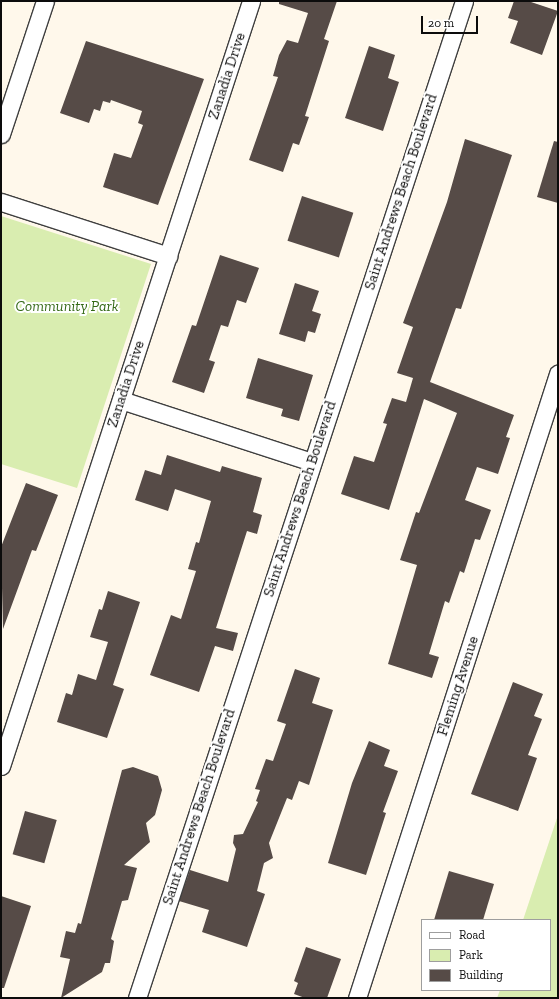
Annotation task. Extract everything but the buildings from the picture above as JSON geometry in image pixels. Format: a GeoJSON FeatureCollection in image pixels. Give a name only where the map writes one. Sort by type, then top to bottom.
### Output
{"type":"FeatureCollection","features":[{"type":"Feature","properties":{"kind":"street"},"geometry":{"type":"LineString","coordinates":[[1,134],[44,1]]}},
{"type":"Feature","properties":{"kind":"street","name":"Zanadia Drive"},"geometry":{"type":"LineString","coordinates":[[1,766],[251,1]]}},
{"type":"Feature","properties":{"kind":"street","name":"Saint Andrews Beach Boulevard"},"geometry":{"type":"LineString","coordinates":[[137,998],[464,1]]}},
{"type":"Feature","properties":{"kind":"street"},"geometry":{"type":"LineString","coordinates":[[1,202],[168,256]]}},
{"type":"Feature","properties":{"kind":"street","name":"Fleming Avenue"},"geometry":{"type":"LineString","coordinates":[[357,998],[558,374]]}},
{"type":"Feature","properties":{"kind":"street"},"geometry":{"type":"LineString","coordinates":[[121,400],[312,462]]}},
{"type":"Feature","properties":{"kind":"green space","name":"Community Park"},"geometry":{"type":"Polygon","coordinates":[[[1,216],[151,264],[77,488],[1,464],[1,216]]]}},
{"type":"Feature","properties":{"kind":"green space"},"geometry":{"type":"Polygon","coordinates":[[[558,815],[558,998],[497,998],[500,991],[551,991],[551,919],[523,919],[558,815]]]}}]}
